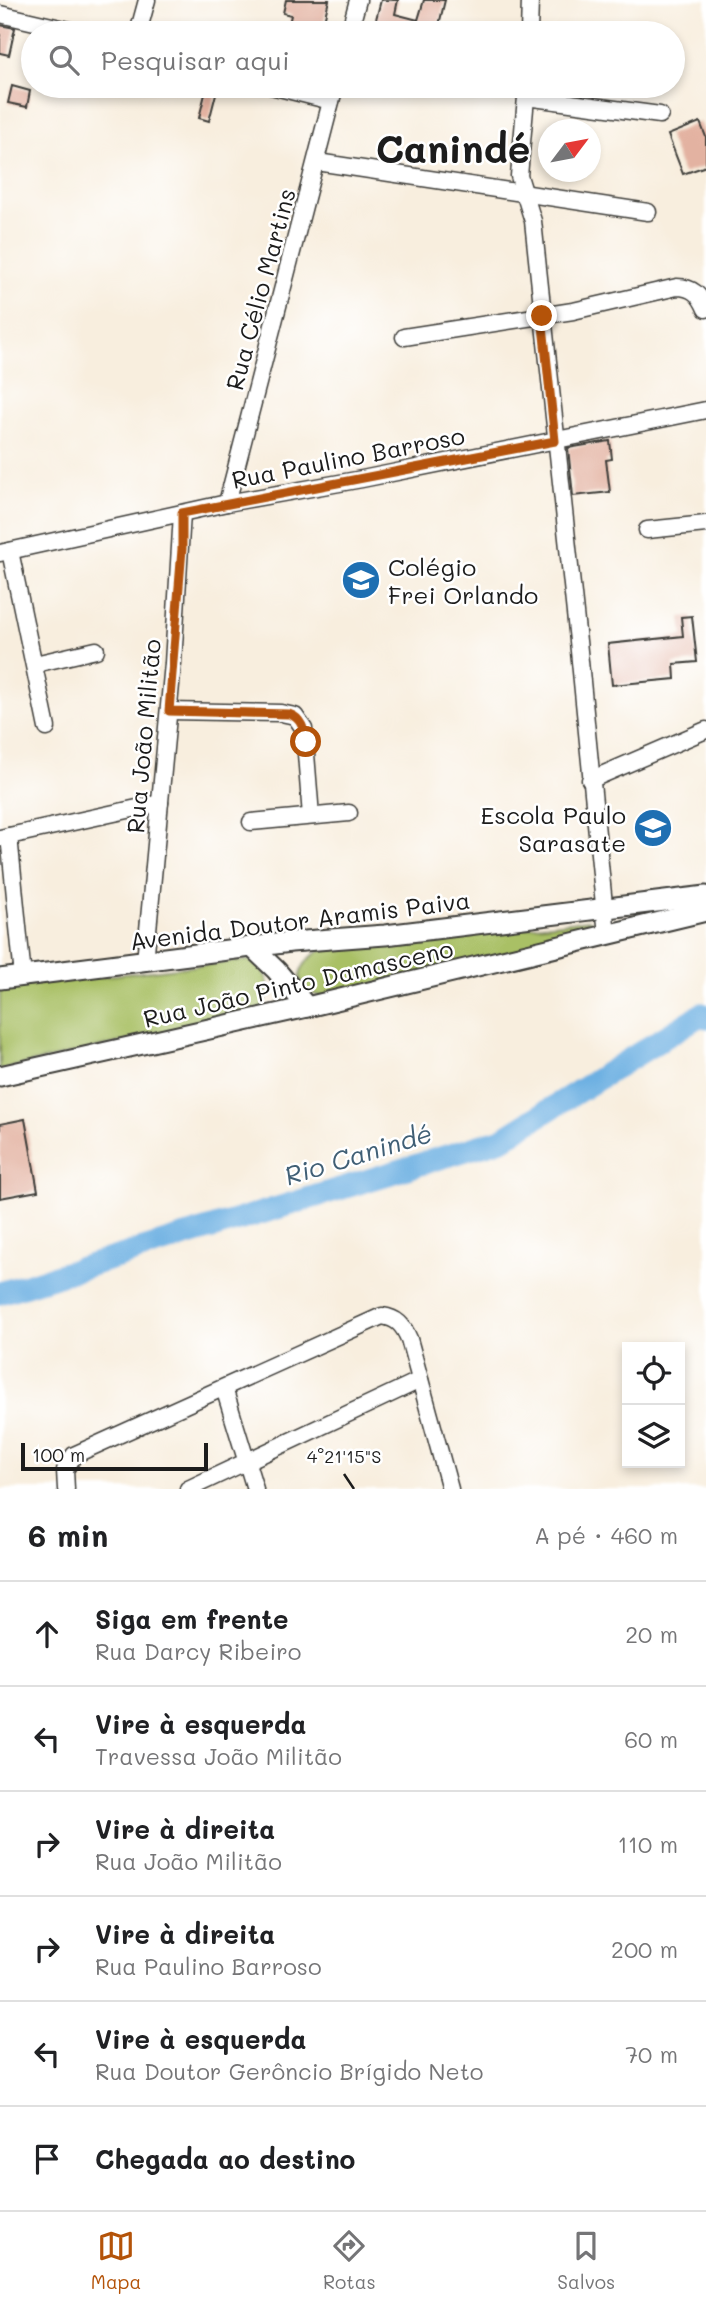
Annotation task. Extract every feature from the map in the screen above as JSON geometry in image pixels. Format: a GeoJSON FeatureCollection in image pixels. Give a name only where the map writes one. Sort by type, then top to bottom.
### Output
{"type":"FeatureCollection","features":[{"type":"Feature","properties":{"kind":"main road","name":"Avenida Doutor Aramis Paiva"},"geometry":{"type":"LineString","coordinates":[[0,979],[252,947],[385,935],[706,896]]}},
{"type":"Feature","properties":{"kind":"main road","name":"Rua João Pinto Damasceno"},"geometry":{"type":"LineString","coordinates":[[0,1076],[307,1007],[706,911]]}},
{"type":"Feature","properties":{"kind":"main road"},"geometry":{"type":"LineString","coordinates":[[252,947],[276,970],[307,1007]]}},
{"type":"Feature","properties":{"kind":"street"},"geometry":{"type":"LineString","coordinates":[[141,21],[147,0]]}},
{"type":"Feature","properties":{"kind":"street"},"geometry":{"type":"LineString","coordinates":[[352,21],[358,0]]}},
{"type":"Feature","properties":{"kind":"street"},"geometry":{"type":"LineString","coordinates":[[529,21],[530,0]]}},
{"type":"Feature","properties":{"kind":"street"},"geometry":{"type":"LineString","coordinates":[[0,14],[30,21]]}},
{"type":"Feature","properties":{"kind":"street","name":"Rua Célio Martins"},"geometry":{"type":"LineString","coordinates":[[227,503],[332,98]]}},
{"type":"Feature","properties":{"kind":"street"},"geometry":{"type":"LineString","coordinates":[[526,98],[519,176],[533,221],[607,935]]}},
{"type":"Feature","properties":{"kind":"street"},"geometry":{"type":"LineString","coordinates":[[566,98],[660,115]]}},
{"type":"Feature","properties":{"kind":"street"},"geometry":{"type":"LineString","coordinates":[[317,162],[648,212]]}},
{"type":"Feature","properties":{"kind":"street"},"geometry":{"type":"LineString","coordinates":[[404,337],[542,316],[677,287],[685,287],[697,293],[706,309]]}},
{"type":"Feature","properties":{"kind":"street","name":"Rua Paulino Barroso"},"geometry":{"type":"LineString","coordinates":[[5,552],[227,503],[706,410]]}},
{"type":"Feature","properties":{"kind":"street","name":"Rua João Militão"},"geometry":{"type":"LineString","coordinates":[[145,962],[169,711],[182,549],[182,513]]}},
{"type":"Feature","properties":{"kind":"street"},"geometry":{"type":"LineString","coordinates":[[647,530],[706,524]]}},
{"type":"Feature","properties":{"kind":"street"},"geometry":{"type":"LineString","coordinates":[[5,552],[35,664],[47,728]]}},
{"type":"Feature","properties":{"kind":"street"},"geometry":{"type":"LineString","coordinates":[[35,664],[96,650]]}},
{"type":"Feature","properties":{"kind":"street"},"geometry":{"type":"LineString","coordinates":[[169,711],[281,713],[295,716],[304,729],[311,816]]}},
{"type":"Feature","properties":{"kind":"street"},"geometry":{"type":"LineString","coordinates":[[590,780],[706,730]]}},
{"type":"Feature","properties":{"kind":"street"},"geometry":{"type":"LineString","coordinates":[[23,977],[4,837],[160,803]]}},
{"type":"Feature","properties":{"kind":"street"},"geometry":{"type":"LineString","coordinates":[[251,821],[349,813]]}},
{"type":"Feature","properties":{"kind":"street"},"geometry":{"type":"LineString","coordinates":[[66,1489],[65,1470],[74,1455],[382,1316],[390,1317],[403,1326],[450,1489]]}},
{"type":"Feature","properties":{"kind":"street"},"geometry":{"type":"LineString","coordinates":[[188,1489],[420,1380]]}},
{"type":"Feature","properties":{"kind":"street"},"geometry":{"type":"LineString","coordinates":[[223,1388],[256,1489]]}},
{"type":"Feature","properties":{"kind":"green space"},"geometry":{"type":"Polygon","coordinates":[[[589,920],[598,926],[593,932],[324,997],[305,989],[301,982],[302,968],[323,949],[589,920]]]}},
{"type":"Feature","properties":{"kind":"green space"},"geometry":{"type":"Polygon","coordinates":[[[248,960],[261,969],[268,981],[267,995],[260,1010],[0,1070],[0,988],[248,960]]]}},
{"type":"Feature","properties":{"kind":"building"},"geometry":{"type":"Polygon","coordinates":[[[286,0],[329,0],[324,21],[290,21],[291,15],[283,13],[286,0]]]}},
{"type":"Feature","properties":{"kind":"building"},"geometry":{"type":"Polygon","coordinates":[[[381,0],[398,0],[395,14],[418,20],[424,0],[445,0],[440,21],[376,21],[381,0]]]}},
{"type":"Feature","properties":{"kind":"building"},"geometry":{"type":"Polygon","coordinates":[[[0,25],[15,28],[9,55],[0,53],[0,25]]]}},
{"type":"Feature","properties":{"kind":"building"},"geometry":{"type":"Polygon","coordinates":[[[12,86],[21,88],[21,98],[29,98],[27,107],[8,103],[12,86]]]}},
{"type":"Feature","properties":{"kind":"building"},"geometry":{"type":"Polygon","coordinates":[[[204,98],[215,98],[209,121],[199,118],[204,98]]]}},
{"type":"Feature","properties":{"kind":"building"},"geometry":{"type":"Polygon","coordinates":[[[700,122],[706,137],[706,166],[683,174],[668,135],[700,122]]]}},
{"type":"Feature","properties":{"kind":"building"},"geometry":{"type":"Polygon","coordinates":[[[610,441],[612,459],[606,460],[610,492],[573,496],[568,448],[610,441]]]}},
{"type":"Feature","properties":{"kind":"building"},"geometry":{"type":"Polygon","coordinates":[[[692,616],[697,662],[674,664],[675,679],[612,685],[608,644],[683,636],[681,617],[692,616]]]}},
{"type":"Feature","properties":{"kind":"building"},"geometry":{"type":"Polygon","coordinates":[[[25,1119],[38,1191],[0,1198],[0,1124],[25,1119]]]}},
{"type":"Feature","properties":{"kind":"waterway","name":"Rio Canindé"},"geometry":{"type":"LineString","coordinates":[[0,1293],[502,1139],[702,1014],[706,1017]]}},
{"type":"Feature","properties":{"kind":"place","name":"Colégio Frei Orlando"},"geometry":{"type":"Point","coordinates":[361,580]}},
{"type":"Feature","properties":{"kind":"place","name":"Escola Paulo Sarasate"},"geometry":{"type":"Point","coordinates":[653,828]}},
{"type":"Feature","properties":{"kind":"district","name":"Canindé"},"geometry":{"type":"Point","coordinates":[453,148]}},
{"type":"Feature","properties":{"kind":"route"},"geometry":{"type":"LineString","coordinates":[[306,742],[301,722],[289,714],[169,711],[182,549],[182,513],[555,441],[542,316]]}}]}
